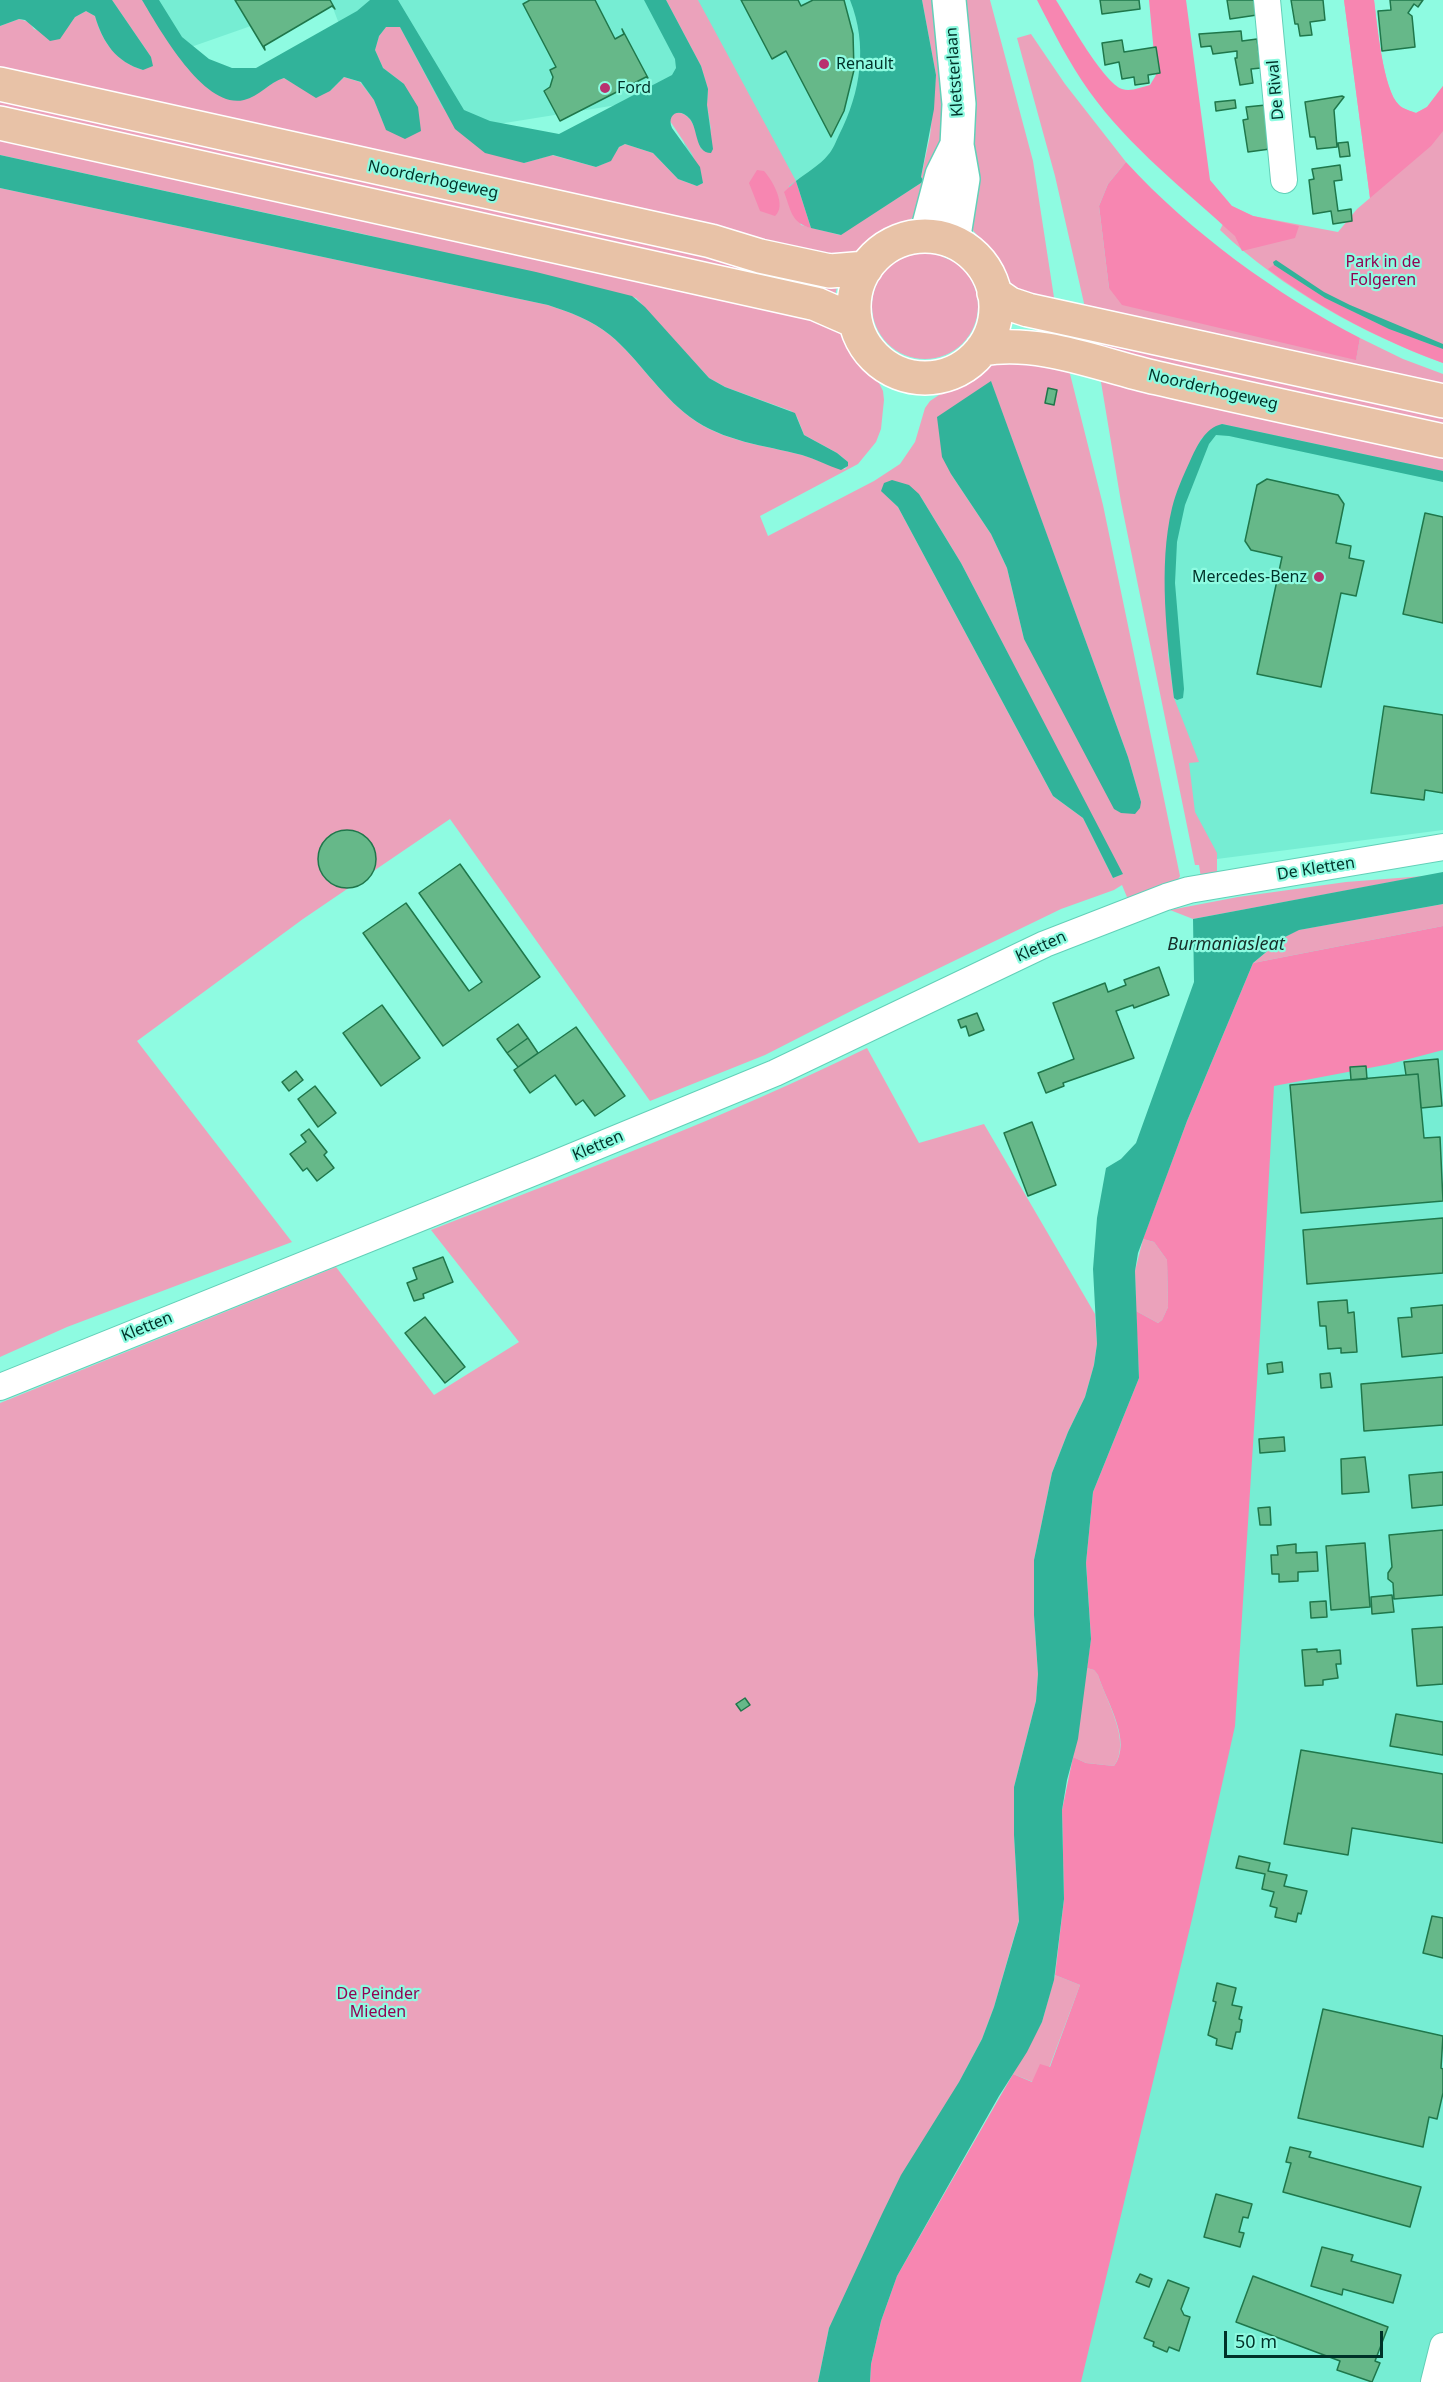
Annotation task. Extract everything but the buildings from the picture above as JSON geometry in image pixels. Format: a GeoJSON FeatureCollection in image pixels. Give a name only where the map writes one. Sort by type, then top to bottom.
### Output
{"type":"FeatureCollection","features":[{"type":"Feature","properties":{"kind":"main road","name":"Kletsterlaan"},"geometry":{"type":"LineString","coordinates":[[940,239],[942,175],[957,145],[960,104],[949,0]]}},
{"type":"Feature","properties":{"kind":"main road","name":"Noorderhogeweg"},"geometry":{"type":"LineString","coordinates":[[0,84],[711,242],[760,256],[830,271],[866,268]]}},
{"type":"Feature","properties":{"kind":"main road"},"geometry":{"type":"LineString","coordinates":[[0,123],[816,304],[855,321]]}},
{"type":"Feature","properties":{"kind":"main road"},"geometry":{"type":"LineString","coordinates":[[909,238],[940,239],[972,254],[986,271],[994,293],[995,312],[991,331],[982,348],[967,364],[948,374],[927,378],[912,377],[895,371],[877,360],[863,342],[855,321],[854,303],[857,284],[877,254],[892,244],[909,238]]}},
{"type":"Feature","properties":{"kind":"main road"},"geometry":{"type":"LineString","coordinates":[[994,293],[1010,304],[1028,310],[1443,401]]}},
{"type":"Feature","properties":{"kind":"main road","name":"Noorderhogeweg"},"geometry":{"type":"LineString","coordinates":[[982,348],[1021,345],[1443,441]]}},
{"type":"Feature","properties":{"kind":"street","name":"De Rival"},"geometry":{"type":"LineString","coordinates":[[1267,0],[1284,180]]}},
{"type":"Feature","properties":{"kind":"street","name":"De Kletten"},"geometry":{"type":"LineString","coordinates":[[1189,890],[1443,848]]}},
{"type":"Feature","properties":{"kind":"street","name":"Kletten"},"geometry":{"type":"LineString","coordinates":[[0,1387],[775,1073],[1045,944],[1189,890]]}},
{"type":"Feature","properties":{"kind":"street"},"geometry":{"type":"LineString","coordinates":[[1434,2382],[1443,2346]]}},
{"type":"Feature","properties":{"kind":"shaded area"},"geometry":{"type":"Polygon","coordinates":[[[37,0],[325,0],[151,61],[37,0]]]}},
{"type":"Feature","properties":{"kind":"shaded area"},"geometry":{"type":"Polygon","coordinates":[[[330,0],[861,0],[874,55],[840,187],[695,189],[673,96],[436,134],[368,101],[330,0]]]}},
{"type":"Feature","properties":{"kind":"shaded area"},"geometry":{"type":"Polygon","coordinates":[[[1037,0],[1056,0],[1096,63],[1114,84],[1129,90],[1150,85],[1156,75],[1149,0],[1186,0],[1210,180],[1232,206],[1253,216],[1299,226],[1295,238],[1242,251],[1235,236],[1158,167],[1105,111],[1075,69],[1037,0]]]}},
{"type":"Feature","properties":{"kind":"shaded area"},"geometry":{"type":"Polygon","coordinates":[[[1344,0],[1374,0],[1385,71],[1393,97],[1399,105],[1416,113],[1427,107],[1443,86],[1443,131],[1431,146],[1370,198],[1344,0]]]}},
{"type":"Feature","properties":{"kind":"shaded area"},"geometry":{"type":"Polygon","coordinates":[[[1126,162],[1178,213],[1236,260],[1297,302],[1360,338],[1356,360],[1122,305],[1109,288],[1099,206],[1108,184],[1126,162]]]}},
{"type":"Feature","properties":{"kind":"shaded area"},"geometry":{"type":"Polygon","coordinates":[[[757,170],[764,171],[777,194],[780,206],[775,216],[760,211],[749,183],[757,170]]]}},
{"type":"Feature","properties":{"kind":"shaded area"},"geometry":{"type":"Polygon","coordinates":[[[796,181],[811,228],[799,223],[796,219],[790,210],[784,192],[796,181]]]}},
{"type":"Feature","properties":{"kind":"shaded area"},"geometry":{"type":"Polygon","coordinates":[[[1274,265],[1325,298],[1389,329],[1443,349],[1443,363],[1374,334],[1330,310],[1268,269],[1274,265]]]}},
{"type":"Feature","properties":{"kind":"shaded area"},"geometry":{"type":"Polygon","coordinates":[[[1187,406],[1443,466],[1443,830],[1209,860],[1189,816],[1160,655],[1187,406]]]}},
{"type":"Feature","properties":{"kind":"shaded area"},"geometry":{"type":"Polygon","coordinates":[[[1443,926],[1443,1050],[1390,1064],[1274,1086],[1235,1726],[1192,1919],[1081,2382],[870,2382],[871,2364],[881,2321],[897,2276],[1013,2074],[1032,2082],[1040,2064],[1050,2067],[1080,1985],[1055,1975],[1064,1899],[1062,1810],[1073,1757],[1086,1763],[1114,1766],[1121,1745],[1116,1721],[1098,1675],[1094,1670],[1087,1668],[1091,1638],[1086,1563],[1093,1492],[1139,1378],[1136,1311],[1158,1323],[1162,1320],[1168,1307],[1167,1260],[1154,1242],[1143,1239],[1187,1121],[1253,963],[1443,926]]]}},
{"type":"Feature","properties":{"kind":"shaded area"},"geometry":{"type":"Polygon","coordinates":[[[1443,1007],[1443,2382],[1050,2382],[1260,1066],[1443,1007]]]}},
{"type":"Feature","properties":{"kind":"green space"},"geometry":{"type":"Polygon","coordinates":[[[112,0],[142,0],[180,58],[195,75],[260,92],[284,78],[296,85],[330,91],[344,77],[360,82],[374,100],[386,129],[404,84],[383,68],[375,50],[379,36],[386,27],[400,27],[443,108],[524,163],[552,155],[596,167],[610,161],[619,147],[625,144],[653,153],[678,179],[697,186],[703,183],[692,154],[670,121],[676,113],[689,118],[695,128],[701,150],[711,129],[707,105],[708,89],[701,66],[666,0],[698,0],[796,181],[789,186],[801,225],[840,235],[924,181],[921,177],[930,136],[936,75],[922,0],[936,0],[943,55],[943,141],[920,213],[906,222],[877,233],[857,251],[834,261],[0,71],[0,26],[19,19],[29,22],[34,29],[60,38],[75,17],[86,11],[95,16],[112,50],[126,62],[143,70],[151,57],[112,0]]]}},
{"type":"Feature","properties":{"kind":"green space"},"geometry":{"type":"Polygon","coordinates":[[[958,0],[990,0],[1033,161],[1055,304],[1013,288],[999,260],[970,227],[974,127],[958,0]]]}},
{"type":"Feature","properties":{"kind":"green space","name":"Park in de Folgeren"},"geometry":{"type":"Polygon","coordinates":[[[1344,0],[1374,0],[1385,71],[1393,97],[1399,105],[1416,113],[1427,107],[1443,86],[1443,363],[1383,338],[1325,308],[1270,272],[1220,230],[1232,206],[1253,216],[1338,232],[1357,209],[1370,198],[1344,0]]]}},
{"type":"Feature","properties":{"kind":"green space"},"geometry":{"type":"Polygon","coordinates":[[[1031,34],[1065,84],[1126,162],[1108,184],[1099,206],[1109,288],[1356,359],[1360,338],[1403,359],[1443,374],[1443,388],[1086,312],[1055,176],[1017,38],[1031,34]]]}},
{"type":"Feature","properties":{"kind":"green space"},"geometry":{"type":"Polygon","coordinates":[[[0,96],[838,282],[835,296],[0,112],[0,96]]]}},
{"type":"Feature","properties":{"kind":"green space"},"geometry":{"type":"Polygon","coordinates":[[[0,135],[822,317],[837,327],[854,358],[879,383],[884,400],[881,429],[876,442],[858,464],[760,516],[768,536],[874,481],[900,464],[915,442],[925,408],[930,401],[945,391],[969,381],[996,359],[1067,362],[1103,505],[1180,876],[1176,884],[1129,902],[1122,885],[1061,909],[765,1055],[650,1101],[450,819],[303,919],[137,1041],[292,1242],[67,1327],[0,1357],[0,188],[548,305],[588,321],[610,335],[668,398],[690,417],[716,432],[802,455],[839,468],[845,469],[848,462],[837,453],[804,435],[797,417],[791,411],[725,387],[709,378],[636,298],[363,234],[0,155],[0,135]],[[991,382],[951,474],[991,534],[1007,568],[1024,639],[1141,802],[1128,757],[991,382]],[[881,490],[898,507],[1053,796],[1083,818],[1113,878],[1122,874],[961,563],[919,494],[881,490]]]}},
{"type":"Feature","properties":{"kind":"green space"},"geometry":{"type":"Polygon","coordinates":[[[925,253],[945,257],[962,269],[974,286],[978,306],[974,326],[962,343],[945,355],[925,359],[905,355],[888,343],[876,326],[872,306],[876,286],[888,269],[905,257],[925,253]]]}},
{"type":"Feature","properties":{"kind":"green space"},"geometry":{"type":"Polygon","coordinates":[[[1092,338],[1443,414],[1443,428],[1095,353],[1092,338]]]}},
{"type":"Feature","properties":{"kind":"green space"},"geometry":{"type":"Polygon","coordinates":[[[1099,370],[1443,454],[1443,471],[1222,424],[1201,439],[1177,493],[1168,654],[1174,698],[1199,762],[1189,763],[1195,812],[1217,853],[1217,874],[1201,878],[1199,865],[1195,865],[1121,502],[1099,370]]]}},
{"type":"Feature","properties":{"kind":"green space"},"geometry":{"type":"Polygon","coordinates":[[[1424,876],[1193,919],[1170,910],[1238,897],[1346,882],[1424,876]]]}},
{"type":"Feature","properties":{"kind":"green space"},"geometry":{"type":"Polygon","coordinates":[[[1443,904],[1443,926],[1253,963],[1283,938],[1298,930],[1443,904]]]}},
{"type":"Feature","properties":{"kind":"green space","name":"De Peinder Mieden"},"geometry":{"type":"Polygon","coordinates":[[[867,1048],[919,1143],[984,1124],[1095,1314],[1097,1344],[1085,1397],[1052,1473],[1034,1560],[1034,1615],[1038,1674],[1036,1701],[1014,1787],[1014,1835],[1019,1920],[994,2007],[982,2039],[829,2328],[818,2382],[0,2382],[0,1403],[336,1267],[434,1395],[519,1342],[431,1230],[706,1121],[867,1048]]]}},
{"type":"Feature","properties":{"kind":"green space"},"geometry":{"type":"Polygon","coordinates":[[[1143,1239],[1154,1242],[1167,1260],[1168,1307],[1162,1320],[1158,1323],[1136,1311],[1135,1271],[1143,1239]]]}},
{"type":"Feature","properties":{"kind":"green space"},"geometry":{"type":"Polygon","coordinates":[[[1087,1668],[1094,1670],[1098,1675],[1116,1721],[1120,1745],[1119,1756],[1114,1766],[1086,1763],[1073,1757],[1087,1668]]]}},
{"type":"Feature","properties":{"kind":"green space"},"geometry":{"type":"Polygon","coordinates":[[[1055,1975],[1080,1985],[1049,2068],[1033,2082],[1013,2074],[1042,2022],[1055,1975]]]}},
{"type":"Feature","properties":{"kind":"water"},"geometry":{"type":"Polygon","coordinates":[[[0,0],[112,0],[151,57],[153,66],[143,70],[118,57],[102,35],[95,16],[86,11],[75,17],[60,39],[50,41],[25,20],[19,19],[0,26],[0,0]]]}},
{"type":"Feature","properties":{"kind":"water"},"geometry":{"type":"Polygon","coordinates":[[[142,0],[159,0],[182,37],[209,59],[232,68],[256,68],[357,11],[370,0],[398,0],[464,110],[490,121],[559,134],[672,75],[676,68],[675,59],[644,0],[666,0],[701,66],[708,89],[707,105],[713,149],[711,153],[702,149],[693,123],[686,115],[678,113],[672,116],[672,128],[700,167],[703,183],[697,186],[678,179],[653,153],[625,144],[619,147],[611,161],[596,167],[553,155],[524,163],[485,153],[455,129],[400,27],[386,27],[379,36],[375,50],[383,68],[404,84],[418,107],[421,131],[405,139],[386,130],[374,100],[361,82],[344,77],[330,91],[316,98],[284,78],[244,100],[229,100],[214,93],[184,64],[142,0]]]}},
{"type":"Feature","properties":{"kind":"water"},"geometry":{"type":"Polygon","coordinates":[[[850,0],[922,0],[936,75],[934,109],[921,177],[924,181],[841,235],[811,228],[796,181],[830,153],[853,102],[860,68],[860,51],[856,17],[850,0]]]}},
{"type":"Feature","properties":{"kind":"water"},"geometry":{"type":"Polygon","coordinates":[[[0,155],[536,272],[632,296],[645,307],[709,378],[725,387],[795,413],[804,435],[837,453],[848,462],[848,466],[841,470],[802,455],[716,432],[690,417],[668,398],[610,335],[588,321],[548,305],[0,188],[0,155]]]}},
{"type":"Feature","properties":{"kind":"water"},"geometry":{"type":"Polygon","coordinates":[[[1276,260],[1324,292],[1443,344],[1443,349],[1389,329],[1325,298],[1274,265],[1273,262],[1276,260]]]}},
{"type":"Feature","properties":{"kind":"water"},"geometry":{"type":"Polygon","coordinates":[[[991,381],[1128,757],[1141,802],[1135,814],[1121,813],[1114,809],[1024,639],[1007,568],[991,534],[942,457],[937,417],[991,381]]]}},
{"type":"Feature","properties":{"kind":"water"},"geometry":{"type":"Polygon","coordinates":[[[1222,424],[1443,471],[1443,482],[1216,435],[1209,444],[1185,505],[1177,542],[1175,583],[1184,689],[1183,698],[1177,700],[1174,698],[1165,603],[1165,554],[1168,530],[1172,508],[1182,478],[1196,449],[1211,429],[1222,424]]]}},
{"type":"Feature","properties":{"kind":"water"},"geometry":{"type":"Polygon","coordinates":[[[892,480],[909,485],[919,494],[961,563],[1123,874],[1113,878],[1083,818],[1053,796],[898,507],[881,491],[884,483],[892,480]]]}},
{"type":"Feature","properties":{"kind":"water","name":"Burmaniasleat"},"geometry":{"type":"Polygon","coordinates":[[[1443,872],[1443,904],[1299,930],[1283,938],[1253,963],[1187,1121],[1138,1253],[1135,1271],[1139,1378],[1093,1492],[1086,1563],[1091,1639],[1078,1739],[1062,1810],[1064,1899],[1054,1980],[1042,2022],[1027,2052],[999,2096],[897,2276],[881,2321],[871,2364],[870,2382],[818,2382],[829,2328],[882,2214],[901,2175],[959,2082],[982,2039],[994,2007],[1019,1921],[1014,1787],[1036,1701],[1038,1674],[1034,1615],[1034,1560],[1052,1473],[1085,1397],[1094,1365],[1097,1344],[1093,1269],[1097,1218],[1106,1168],[1121,1159],[1136,1143],[1194,982],[1193,919],[1443,872]]]}},
{"type":"Feature","properties":{"kind":"place","name":"Renault"},"geometry":{"type":"Point","coordinates":[824,64]}},
{"type":"Feature","properties":{"kind":"place","name":"Ford"},"geometry":{"type":"Point","coordinates":[605,88]}},
{"type":"Feature","properties":{"kind":"place","name":"Mercedes-Benz"},"geometry":{"type":"Point","coordinates":[1319,577]}}]}
